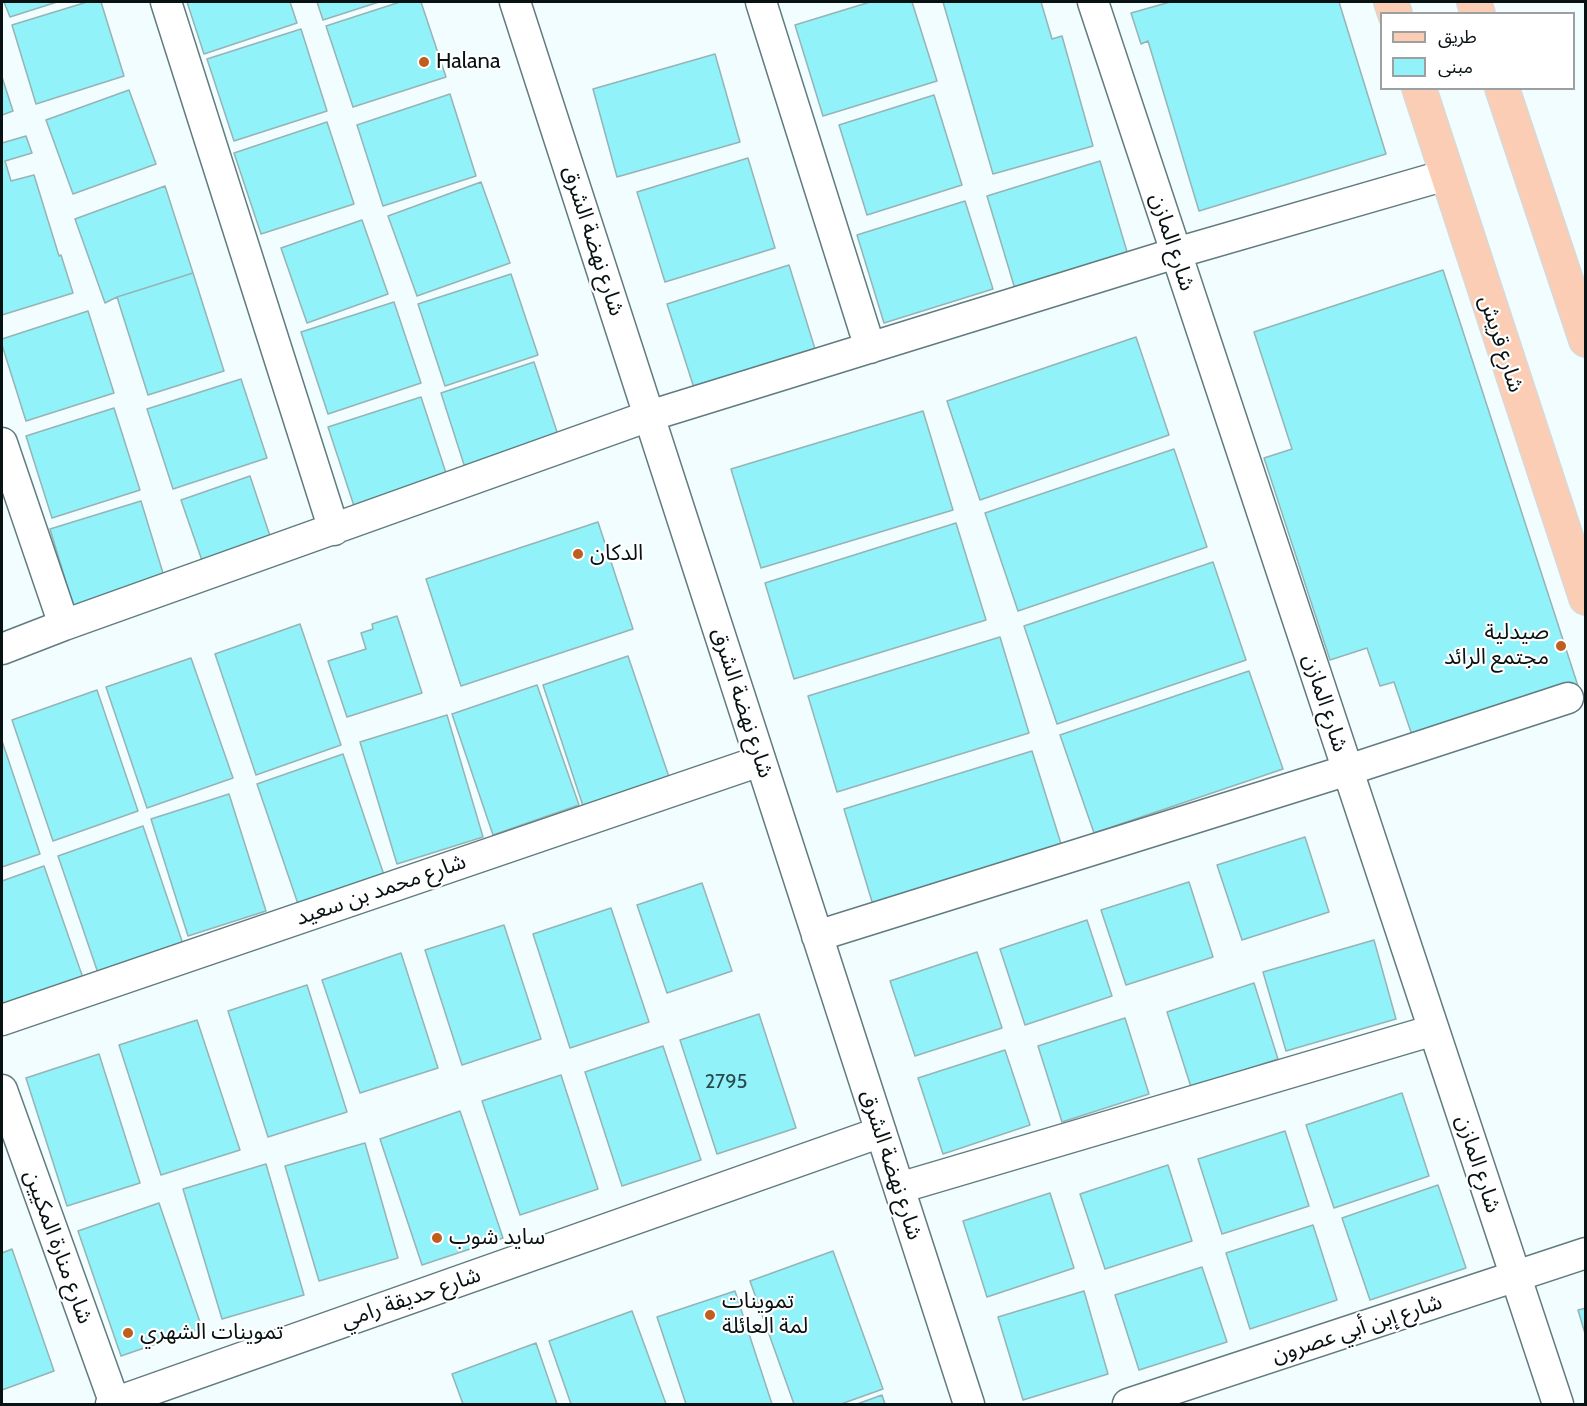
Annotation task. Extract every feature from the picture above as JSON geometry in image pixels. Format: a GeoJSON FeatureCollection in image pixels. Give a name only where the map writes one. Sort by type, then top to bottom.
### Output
{"type":"FeatureCollection","features":[{"type":"Feature","properties":{"kind":"main road","name":"شارع قريش"},"geometry":{"type":"LineString","coordinates":[[1420,90],[1586,598]]}},
{"type":"Feature","properties":{"kind":"main road"},"geometry":{"type":"LineString","coordinates":[[1503,90],[1586,340]]}},
{"type":"Feature","properties":{"kind":"street"},"geometry":{"type":"LineString","coordinates":[[166,2],[334,530]]}},
{"type":"Feature","properties":{"kind":"street","name":"شارع نهضة الشرق"},"geometry":{"type":"LineString","coordinates":[[515,2],[969,1404]]}},
{"type":"Feature","properties":{"kind":"street"},"geometry":{"type":"LineString","coordinates":[[761,2],[870,348]]}},
{"type":"Feature","properties":{"kind":"street","name":"شارع المازن"},"geometry":{"type":"LineString","coordinates":[[1093,2],[1558,1404]]}},
{"type":"Feature","properties":{"kind":"street"},"geometry":{"type":"LineString","coordinates":[[2,649],[649,416],[1176,253],[1446,175]]}},
{"type":"Feature","properties":{"kind":"street"},"geometry":{"type":"LineString","coordinates":[[2,443],[64,625]]}},
{"type":"Feature","properties":{"kind":"street"},"geometry":{"type":"LineString","coordinates":[[817,936],[1348,770],[1568,698]]}},
{"type":"Feature","properties":{"kind":"street","name":"شارع محمد بن سعيد"},"geometry":{"type":"LineString","coordinates":[[2,1020],[760,760]]}},
{"type":"Feature","properties":{"kind":"street"},"geometry":{"type":"LineString","coordinates":[[899,1188],[1434,1030]]}},
{"type":"Feature","properties":{"kind":"street","name":"شارع منارة المكيين"},"geometry":{"type":"LineString","coordinates":[[2,1090],[113,1404]]}},
{"type":"Feature","properties":{"kind":"street","name":"شارع حديقة رامي"},"geometry":{"type":"LineString","coordinates":[[113,1404],[881,1132]]}},
{"type":"Feature","properties":{"kind":"street","name":"شارع إبن أبي عصرون"},"geometry":{"type":"LineString","coordinates":[[1128,1404],[1586,1253]]}},
{"type":"Feature","properties":{"kind":"building"},"geometry":{"type":"Polygon","coordinates":[[[4,2],[57,2],[10,17],[4,2]]]}},
{"type":"Feature","properties":{"kind":"building"},"geometry":{"type":"Polygon","coordinates":[[[87,2],[101,2],[124,76],[36,104],[12,25],[87,2]]]}},
{"type":"Feature","properties":{"kind":"building"},"geometry":{"type":"Polygon","coordinates":[[[187,2],[290,2],[297,23],[204,54],[187,2]]]}},
{"type":"Feature","properties":{"kind":"building"},"geometry":{"type":"Polygon","coordinates":[[[317,2],[379,2],[323,20],[317,2]]]}},
{"type":"Feature","properties":{"kind":"building"},"geometry":{"type":"Polygon","coordinates":[[[400,2],[421,2],[446,77],[353,107],[326,26],[400,2]]]}},
{"type":"Feature","properties":{"kind":"building"},"geometry":{"type":"Polygon","coordinates":[[[870,2],[912,2],[937,81],[823,116],[795,25],[870,2]]]}},
{"type":"Feature","properties":{"kind":"building"},"geometry":{"type":"Polygon","coordinates":[[[943,2],[1041,2],[1052,39],[1062,36],[1093,146],[993,174],[943,2]]]}},
{"type":"Feature","properties":{"kind":"building"},"geometry":{"type":"Polygon","coordinates":[[[1170,2],[1339,2],[1386,154],[1199,211],[1148,41],[1141,44],[1131,13],[1170,2]]]}},
{"type":"Feature","properties":{"kind":"building"},"geometry":{"type":"Polygon","coordinates":[[[301,29],[327,111],[234,141],[207,59],[301,29]]]}},
{"type":"Feature","properties":{"kind":"building"},"geometry":{"type":"Polygon","coordinates":[[[715,54],[740,142],[617,177],[593,89],[715,54]]]}},
{"type":"Feature","properties":{"kind":"building"},"geometry":{"type":"Polygon","coordinates":[[[2,77],[13,111],[2,115],[2,77]]]}},
{"type":"Feature","properties":{"kind":"building"},"geometry":{"type":"Polygon","coordinates":[[[129,90],[156,164],[73,194],[46,120],[129,90]]]}},
{"type":"Feature","properties":{"kind":"building"},"geometry":{"type":"Polygon","coordinates":[[[450,94],[476,176],[383,206],[357,125],[450,94]]]}},
{"type":"Feature","properties":{"kind":"building"},"geometry":{"type":"Polygon","coordinates":[[[934,95],[962,185],[867,215],[839,125],[934,95]]]}},
{"type":"Feature","properties":{"kind":"building"},"geometry":{"type":"Polygon","coordinates":[[[327,122],[354,204],[261,234],[234,153],[327,122]]]}},
{"type":"Feature","properties":{"kind":"building"},"geometry":{"type":"Polygon","coordinates":[[[26,136],[32,153],[5,161],[11,181],[34,175],[73,293],[2,315],[2,143],[26,136]]]}},
{"type":"Feature","properties":{"kind":"building"},"geometry":{"type":"Polygon","coordinates":[[[748,158],[775,248],[665,282],[637,192],[748,158]]]}},
{"type":"Feature","properties":{"kind":"building"},"geometry":{"type":"Polygon","coordinates":[[[1100,161],[1128,255],[1015,289],[987,196],[1100,161]]]}},
{"type":"Feature","properties":{"kind":"building"},"geometry":{"type":"Polygon","coordinates":[[[481,182],[510,263],[417,296],[388,216],[481,182]]]}},
{"type":"Feature","properties":{"kind":"building"},"geometry":{"type":"Polygon","coordinates":[[[165,186],[193,273],[117,297],[105,303],[75,219],[165,186]]]}},
{"type":"Feature","properties":{"kind":"building"},"geometry":{"type":"Polygon","coordinates":[[[965,201],[993,289],[884,323],[857,235],[965,201]]]}},
{"type":"Feature","properties":{"kind":"building"},"geometry":{"type":"Polygon","coordinates":[[[362,220],[388,294],[307,323],[281,248],[362,220]]]}},
{"type":"Feature","properties":{"kind":"building"},"geometry":{"type":"Polygon","coordinates":[[[789,265],[816,352],[695,391],[667,304],[789,265]]]}},
{"type":"Feature","properties":{"kind":"building"},"geometry":{"type":"Polygon","coordinates":[[[1443,270],[1578,686],[1414,741],[1394,682],[1380,686],[1367,648],[1330,660],[1264,458],[1292,449],[1254,332],[1443,270]]]}},
{"type":"Feature","properties":{"kind":"building"},"geometry":{"type":"Polygon","coordinates":[[[193,273],[224,371],[148,395],[117,297],[193,273]]]}},
{"type":"Feature","properties":{"kind":"building"},"geometry":{"type":"Polygon","coordinates":[[[511,274],[538,355],[445,386],[418,304],[511,274]]]}},
{"type":"Feature","properties":{"kind":"building"},"geometry":{"type":"Polygon","coordinates":[[[394,302],[421,383],[328,414],[301,332],[394,302]]]}},
{"type":"Feature","properties":{"kind":"building"},"geometry":{"type":"Polygon","coordinates":[[[88,311],[114,393],[26,421],[2,339],[88,311]]]}},
{"type":"Feature","properties":{"kind":"building"},"geometry":{"type":"Polygon","coordinates":[[[1136,337],[1169,435],[980,500],[947,401],[1136,337]]]}},
{"type":"Feature","properties":{"kind":"building"},"geometry":{"type":"Polygon","coordinates":[[[534,362],[561,444],[467,474],[441,393],[534,362]]]}},
{"type":"Feature","properties":{"kind":"building"},"geometry":{"type":"Polygon","coordinates":[[[241,379],[267,458],[173,489],[147,409],[241,379]]]}},
{"type":"Feature","properties":{"kind":"building"},"geometry":{"type":"Polygon","coordinates":[[[421,397],[448,479],[355,509],[328,427],[421,397]]]}},
{"type":"Feature","properties":{"kind":"building"},"geometry":{"type":"Polygon","coordinates":[[[114,408],[140,490],[52,518],[26,436],[114,408]]]}},
{"type":"Feature","properties":{"kind":"building"},"geometry":{"type":"Polygon","coordinates":[[[923,411],[953,510],[761,568],[731,469],[923,411]]]}},
{"type":"Feature","properties":{"kind":"building"},"geometry":{"type":"Polygon","coordinates":[[[1174,449],[1207,547],[1018,611],[985,513],[1174,449]]]}},
{"type":"Feature","properties":{"kind":"building"},"geometry":{"type":"Polygon","coordinates":[[[250,476],[275,551],[207,575],[181,500],[250,476]]]}},
{"type":"Feature","properties":{"kind":"building"},"geometry":{"type":"Polygon","coordinates":[[[141,501],[166,583],[75,612],[50,529],[141,501]]]}},
{"type":"Feature","properties":{"kind":"building"},"geometry":{"type":"Polygon","coordinates":[[[598,522],[633,629],[461,686],[426,579],[598,522]]]}},
{"type":"Feature","properties":{"kind":"building"},"geometry":{"type":"Polygon","coordinates":[[[956,523],[986,620],[794,679],[765,583],[956,523]]]}},
{"type":"Feature","properties":{"kind":"building"},"geometry":{"type":"Polygon","coordinates":[[[1213,562],[1246,660],[1057,724],[1024,626],[1213,562]]]}},
{"type":"Feature","properties":{"kind":"building"},"geometry":{"type":"Polygon","coordinates":[[[397,616],[422,693],[347,717],[328,661],[366,649],[361,633],[373,629],[372,624],[397,616]]]}},
{"type":"Feature","properties":{"kind":"building"},"geometry":{"type":"Polygon","coordinates":[[[300,624],[341,745],[256,775],[215,654],[300,624]]]}},
{"type":"Feature","properties":{"kind":"building"},"geometry":{"type":"Polygon","coordinates":[[[1000,637],[1029,733],[837,792],[808,696],[1000,637]]]}},
{"type":"Feature","properties":{"kind":"building"},"geometry":{"type":"Polygon","coordinates":[[[628,656],[669,777],[583,806],[543,685],[628,656]]]}},
{"type":"Feature","properties":{"kind":"building"},"geometry":{"type":"Polygon","coordinates":[[[191,658],[233,778],[147,808],[106,687],[191,658]]]}},
{"type":"Feature","properties":{"kind":"building"},"geometry":{"type":"Polygon","coordinates":[[[1249,671],[1283,769],[1094,833],[1060,735],[1249,671]]]}},
{"type":"Feature","properties":{"kind":"building"},"geometry":{"type":"Polygon","coordinates":[[[537,685],[579,805],[493,835],[452,714],[537,685]]]}},
{"type":"Feature","properties":{"kind":"building"},"geometry":{"type":"Polygon","coordinates":[[[97,690],[138,811],[53,841],[12,720],[97,690]]]}},
{"type":"Feature","properties":{"kind":"building"},"geometry":{"type":"Polygon","coordinates":[[[447,715],[483,837],[397,864],[360,742],[447,715]]]}},
{"type":"Feature","properties":{"kind":"building"},"geometry":{"type":"Polygon","coordinates":[[[2,741],[40,854],[2,867],[2,741]]]}},
{"type":"Feature","properties":{"kind":"building"},"geometry":{"type":"Polygon","coordinates":[[[1032,751],[1062,847],[873,905],[844,809],[1032,751]]]}},
{"type":"Feature","properties":{"kind":"building"},"geometry":{"type":"Polygon","coordinates":[[[343,754],[384,875],[298,904],[257,784],[343,754]]]}},
{"type":"Feature","properties":{"kind":"building"},"geometry":{"type":"Polygon","coordinates":[[[229,794],[266,911],[188,936],[151,819],[229,794]]]}},
{"type":"Feature","properties":{"kind":"building"},"geometry":{"type":"Polygon","coordinates":[[[143,826],[184,947],[99,976],[58,856],[143,826]]]}},
{"type":"Feature","properties":{"kind":"building"},"geometry":{"type":"Polygon","coordinates":[[[1305,837],[1329,912],[1242,940],[1217,865],[1305,837]]]}},
{"type":"Feature","properties":{"kind":"building"},"geometry":{"type":"Polygon","coordinates":[[[44,866],[83,978],[3,1006],[2,881],[44,866]]]}},
{"type":"Feature","properties":{"kind":"building"},"geometry":{"type":"Polygon","coordinates":[[[1189,882],[1213,957],[1126,985],[1101,910],[1189,882]]]}},
{"type":"Feature","properties":{"kind":"building"},"geometry":{"type":"Polygon","coordinates":[[[702,883],[732,971],[667,993],[637,905],[702,883]]]}},
{"type":"Feature","properties":{"kind":"building"},"geometry":{"type":"Polygon","coordinates":[[[611,908],[649,1022],[570,1048],[533,934],[611,908]]]}},
{"type":"Feature","properties":{"kind":"building"},"geometry":{"type":"Polygon","coordinates":[[[1087,920],[1112,996],[1025,1025],[1000,949],[1087,920]]]}},
{"type":"Feature","properties":{"kind":"building"},"geometry":{"type":"Polygon","coordinates":[[[504,925],[541,1039],[462,1065],[425,950],[504,925]]]}},
{"type":"Feature","properties":{"kind":"building"},"geometry":{"type":"Polygon","coordinates":[[[1374,940],[1396,1019],[1286,1051],[1263,972],[1374,940]]]}},
{"type":"Feature","properties":{"kind":"building"},"geometry":{"type":"Polygon","coordinates":[[[977,952],[1002,1028],[915,1056],[890,981],[977,952]]]}},
{"type":"Feature","properties":{"kind":"building"},"geometry":{"type":"Polygon","coordinates":[[[401,953],[438,1068],[360,1093],[322,980],[401,953]]]}},
{"type":"Feature","properties":{"kind":"building"},"geometry":{"type":"Polygon","coordinates":[[[1254,983],[1278,1059],[1191,1087],[1167,1012],[1254,983]]]}},
{"type":"Feature","properties":{"kind":"building"},"geometry":{"type":"Polygon","coordinates":[[[307,985],[347,1112],[268,1137],[228,1011],[307,985]]]}},
{"type":"Feature","properties":{"kind":"building"},"geometry":{"type":"Polygon","coordinates":[[[759,1014],[796,1128],[717,1154],[680,1040],[759,1014]]]}},
{"type":"Feature","properties":{"kind":"building"},"geometry":{"type":"Polygon","coordinates":[[[1125,1018],[1149,1094],[1062,1122],[1038,1046],[1125,1018]]]}},
{"type":"Feature","properties":{"kind":"building"},"geometry":{"type":"Polygon","coordinates":[[[197,1020],[240,1150],[161,1175],[119,1045],[197,1020]]]}},
{"type":"Feature","properties":{"kind":"building"},"geometry":{"type":"Polygon","coordinates":[[[663,1046],[701,1160],[622,1186],[585,1072],[663,1046]]]}},
{"type":"Feature","properties":{"kind":"building"},"geometry":{"type":"Polygon","coordinates":[[[1005,1050],[1030,1125],[943,1154],[918,1078],[1005,1050]]]}},
{"type":"Feature","properties":{"kind":"building"},"geometry":{"type":"Polygon","coordinates":[[[99,1054],[140,1183],[67,1206],[26,1078],[99,1054]]]}},
{"type":"Feature","properties":{"kind":"building"},"geometry":{"type":"Polygon","coordinates":[[[561,1075],[598,1189],[520,1215],[482,1101],[561,1075]]]}},
{"type":"Feature","properties":{"kind":"building"},"geometry":{"type":"Polygon","coordinates":[[[1402,1093],[1429,1176],[1334,1208],[1306,1125],[1402,1093]]]}},
{"type":"Feature","properties":{"kind":"building"},"geometry":{"type":"Polygon","coordinates":[[[460,1111],[503,1238],[422,1265],[380,1139],[460,1111]]]}},
{"type":"Feature","properties":{"kind":"building"},"geometry":{"type":"Polygon","coordinates":[[[1285,1131],[1309,1206],[1222,1234],[1198,1159],[1285,1131]]]}},
{"type":"Feature","properties":{"kind":"building"},"geometry":{"type":"Polygon","coordinates":[[[365,1143],[398,1258],[319,1281],[285,1166],[365,1143]]]}},
{"type":"Feature","properties":{"kind":"building"},"geometry":{"type":"Polygon","coordinates":[[[266,1164],[304,1295],[222,1319],[183,1189],[266,1164]]]}},
{"type":"Feature","properties":{"kind":"building"},"geometry":{"type":"Polygon","coordinates":[[[1168,1165],[1192,1241],[1105,1269],[1080,1194],[1168,1165]]]}},
{"type":"Feature","properties":{"kind":"building"},"geometry":{"type":"Polygon","coordinates":[[[1438,1185],[1466,1268],[1370,1300],[1342,1218],[1438,1185]]]}},
{"type":"Feature","properties":{"kind":"building"},"geometry":{"type":"Polygon","coordinates":[[[1050,1193],[1074,1268],[987,1297],[963,1221],[1050,1193]]]}},
{"type":"Feature","properties":{"kind":"building"},"geometry":{"type":"Polygon","coordinates":[[[159,1203],[202,1328],[121,1356],[78,1231],[159,1203]]]}},
{"type":"Feature","properties":{"kind":"building"},"geometry":{"type":"Polygon","coordinates":[[[1313,1225],[1337,1300],[1250,1329],[1226,1253],[1313,1225]]]}},
{"type":"Feature","properties":{"kind":"building"},"geometry":{"type":"Polygon","coordinates":[[[12,1249],[54,1371],[2,1390],[2,1253],[12,1249]]]}},
{"type":"Feature","properties":{"kind":"building"},"geometry":{"type":"Polygon","coordinates":[[[833,1251],[883,1389],[841,1404],[794,1404],[750,1281],[833,1251]]]}},
{"type":"Feature","properties":{"kind":"building"},"geometry":{"type":"Polygon","coordinates":[[[1202,1267],[1227,1342],[1139,1370],[1115,1295],[1202,1267]]]}},
{"type":"Feature","properties":{"kind":"building"},"geometry":{"type":"Polygon","coordinates":[[[735,1291],[772,1404],[686,1404],[657,1317],[735,1291]]]}},
{"type":"Feature","properties":{"kind":"building"},"geometry":{"type":"Polygon","coordinates":[[[1084,1291],[1108,1374],[1023,1400],[998,1317],[1084,1291]]]}},
{"type":"Feature","properties":{"kind":"building"},"geometry":{"type":"Polygon","coordinates":[[[1586,1308],[1586,1337],[1578,1310],[1586,1308]]]}},
{"type":"Feature","properties":{"kind":"building"},"geometry":{"type":"Polygon","coordinates":[[[632,1311],[666,1404],[571,1404],[549,1341],[632,1311]]]}},
{"type":"Feature","properties":{"kind":"building"},"geometry":{"type":"Polygon","coordinates":[[[536,1343],[557,1404],[463,1404],[452,1374],[536,1343]]]}},
{"type":"Feature","properties":{"kind":"building"},"geometry":{"type":"Polygon","coordinates":[[[882,1395],[885,1404],[857,1404],[882,1395]]]}},
{"type":"Feature","properties":{"kind":"place","name":"Halana"},"geometry":{"type":"Point","coordinates":[424,62]}},
{"type":"Feature","properties":{"kind":"place","name":"الدكان"},"geometry":{"type":"Point","coordinates":[578,554]}},
{"type":"Feature","properties":{"kind":"place","name":"صيدلية مجتمع الرائد"},"geometry":{"type":"Point","coordinates":[1561,646]}},
{"type":"Feature","properties":{"kind":"place","name":"سايد شوب"},"geometry":{"type":"Point","coordinates":[437,1238]}},
{"type":"Feature","properties":{"kind":"place","name":"تموينات لمة العائلة"},"geometry":{"type":"Point","coordinates":[710,1315]}},
{"type":"Feature","properties":{"kind":"place","name":"تموينات الشهري"},"geometry":{"type":"Point","coordinates":[128,1333]}}]}
